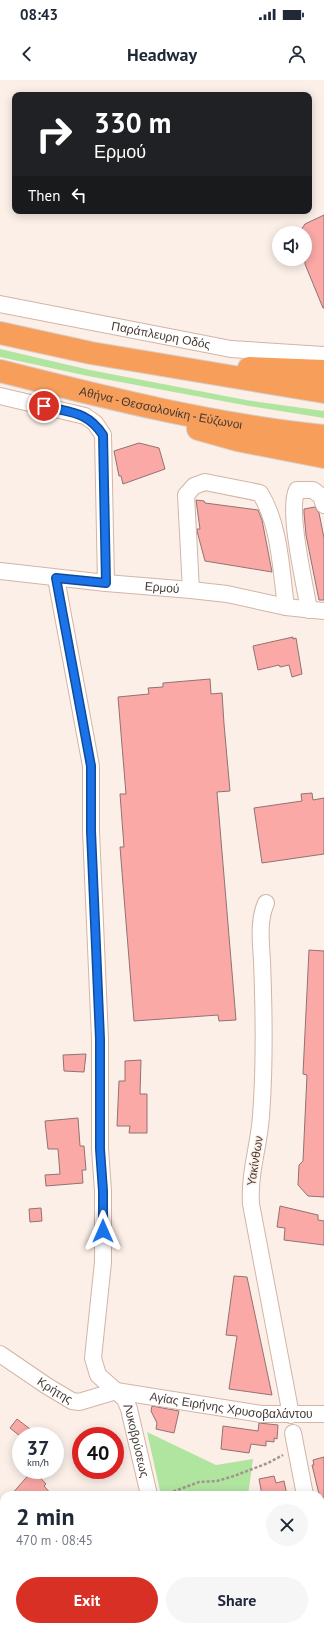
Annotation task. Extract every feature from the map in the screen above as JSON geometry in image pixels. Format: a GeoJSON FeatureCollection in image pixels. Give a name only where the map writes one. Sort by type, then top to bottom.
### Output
{"type":"FeatureCollection","features":[{"type":"Feature","properties":{"kind":"highway"},"geometry":{"type":"LineString","coordinates":[[0,333],[91,354],[324,392]]}},
{"type":"Feature","properties":{"kind":"highway"},"geometry":{"type":"LineString","coordinates":[[126,359],[211,364],[275,370],[324,371]]}},
{"type":"Feature","properties":{"kind":"highway","name":"Αθήνα - Θεσσαλονίκη - Εύζωνοι"},"geometry":{"type":"LineString","coordinates":[[0,371],[118,401],[244,424],[324,436]]}},
{"type":"Feature","properties":{"kind":"highway"},"geometry":{"type":"LineString","coordinates":[[118,401],[176,424],[237,440],[324,457]]}},
{"type":"Feature","properties":{"kind":"street","name":"Παράπλευρη Οδός"},"geometry":{"type":"LineString","coordinates":[[0,304],[231,349],[324,355]]}},
{"type":"Feature","properties":{"kind":"street"},"geometry":{"type":"LineString","coordinates":[[0,396],[85,416],[95,423],[103,435],[106,583]]}},
{"type":"Feature","properties":{"kind":"street"},"geometry":{"type":"LineString","coordinates":[[191,590],[186,495],[194,486],[205,482],[260,494],[268,506],[278,545],[286,607]]}},
{"type":"Feature","properties":{"kind":"street"},"geometry":{"type":"LineString","coordinates":[[316,610],[295,525],[294,497],[297,490],[313,490],[321,496],[324,505]]}},
{"type":"Feature","properties":{"kind":"street","name":"Ερμού"},"geometry":{"type":"LineString","coordinates":[[0,571],[56,578],[227,594],[286,607],[316,610]]}},
{"type":"Feature","properties":{"kind":"street","name":"Λυκοβρύσεως"},"geometry":{"type":"LineString","coordinates":[[56,578],[91,766],[91,831],[100,1039],[100,1149],[103,1191],[103,1262],[93,1358],[98,1375],[125,1399],[129,1410],[148,1491]]}},
{"type":"Feature","properties":{"kind":"street","name":"Υακίνθων"},"geometry":{"type":"LineString","coordinates":[[266,904],[262,911],[260,931],[264,1000],[263,1090],[260,1133],[253,1161],[250,1185],[251,1204],[291,1415]]}},
{"type":"Feature","properties":{"kind":"street","name":"Κρήτης"},"geometry":{"type":"LineString","coordinates":[[0,1354],[72,1401],[79,1402],[116,1391]]}},
{"type":"Feature","properties":{"kind":"street","name":"Αγίας Ειρήνης Χρυσοβαλάντου"},"geometry":{"type":"LineString","coordinates":[[116,1391],[261,1414],[324,1414]]}},
{"type":"Feature","properties":{"kind":"street"},"geometry":{"type":"LineString","coordinates":[[294,1441],[304,1491]]}},
{"type":"Feature","properties":{"kind":"path"},"geometry":{"type":"LineString","coordinates":[[175,1491],[199,1482],[217,1481],[234,1476],[268,1463],[294,1441]]}},
{"type":"Feature","properties":{"kind":"green space"},"geometry":{"type":"Polygon","coordinates":[[[0,349],[90,370],[246,400],[324,411],[324,418],[249,406],[88,376],[0,357],[0,349]]]}},
{"type":"Feature","properties":{"kind":"green space"},"geometry":{"type":"Polygon","coordinates":[[[147,1432],[216,1465],[253,1459],[249,1491],[160,1491],[147,1432]]]}},
{"type":"Feature","properties":{"kind":"building"},"geometry":{"type":"Polygon","coordinates":[[[324,215],[324,308],[306,266],[312,266],[312,226],[304,226],[324,215]]]}},
{"type":"Feature","properties":{"kind":"building"},"geometry":{"type":"Polygon","coordinates":[[[139,443],[159,448],[165,469],[123,484],[121,476],[119,476],[114,451],[139,443]]]}},
{"type":"Feature","properties":{"kind":"building"},"geometry":{"type":"Polygon","coordinates":[[[196,500],[204,501],[205,503],[258,510],[262,520],[272,572],[205,561],[197,531],[197,529],[200,529],[196,500]]]}},
{"type":"Feature","properties":{"kind":"building"},"geometry":{"type":"Polygon","coordinates":[[[315,507],[319,513],[324,538],[324,600],[319,600],[306,535],[304,509],[315,507]]]}},
{"type":"Feature","properties":{"kind":"building"},"geometry":{"type":"Polygon","coordinates":[[[293,637],[293,639],[296,638],[302,674],[292,677],[289,665],[280,667],[279,665],[258,670],[253,646],[293,637]]]}},
{"type":"Feature","properties":{"kind":"building"},"geometry":{"type":"Polygon","coordinates":[[[210,679],[211,694],[222,693],[230,791],[217,792],[236,1020],[219,1021],[218,1015],[134,1021],[120,847],[124,847],[120,794],[126,794],[118,697],[149,694],[148,688],[163,687],[163,683],[210,679]]]}},
{"type":"Feature","properties":{"kind":"building"},"geometry":{"type":"Polygon","coordinates":[[[312,793],[313,800],[324,798],[324,854],[262,863],[254,808],[302,801],[301,794],[312,793]]]}},
{"type":"Feature","properties":{"kind":"building"},"geometry":{"type":"Polygon","coordinates":[[[309,950],[324,951],[324,1197],[308,1196],[298,1185],[299,1165],[303,1161],[307,1075],[303,1074],[309,950]]]}},
{"type":"Feature","properties":{"kind":"building"},"geometry":{"type":"Polygon","coordinates":[[[86,1054],[84,1072],[64,1071],[63,1055],[86,1054]]]}},
{"type":"Feature","properties":{"kind":"building"},"geometry":{"type":"Polygon","coordinates":[[[141,1060],[140,1094],[147,1094],[147,1133],[129,1133],[130,1126],[117,1126],[119,1081],[125,1081],[125,1061],[141,1060]]]}},
{"type":"Feature","properties":{"kind":"building"},"geometry":{"type":"Polygon","coordinates":[[[78,1118],[80,1146],[84,1146],[86,1170],[82,1170],[83,1183],[46,1186],[45,1175],[60,1174],[58,1149],[48,1149],[45,1121],[78,1118]]]}},
{"type":"Feature","properties":{"kind":"building"},"geometry":{"type":"Polygon","coordinates":[[[280,1206],[318,1215],[318,1220],[324,1221],[324,1245],[284,1240],[285,1228],[277,1227],[280,1206]]]}},
{"type":"Feature","properties":{"kind":"building"},"geometry":{"type":"Polygon","coordinates":[[[41,1208],[42,1221],[30,1222],[29,1209],[41,1208]]]}},
{"type":"Feature","properties":{"kind":"building"},"geometry":{"type":"Polygon","coordinates":[[[234,1276],[247,1277],[272,1395],[229,1389],[237,1336],[226,1335],[234,1276]]]}},
{"type":"Feature","properties":{"kind":"building"},"geometry":{"type":"Polygon","coordinates":[[[152,1406],[179,1411],[174,1433],[156,1429],[157,1423],[151,1411],[152,1406]]]}},
{"type":"Feature","properties":{"kind":"building"},"geometry":{"type":"Polygon","coordinates":[[[17,1419],[27,1427],[12,1427],[12,1430],[10,1428],[17,1419]]]}},
{"type":"Feature","properties":{"kind":"building"},"geometry":{"type":"Polygon","coordinates":[[[259,1423],[278,1425],[277,1439],[274,1438],[274,1442],[266,1441],[266,1446],[251,1444],[249,1453],[221,1449],[223,1426],[258,1431],[259,1423]]]}},
{"type":"Feature","properties":{"kind":"building"},"geometry":{"type":"Polygon","coordinates":[[[324,1457],[324,1491],[318,1491],[312,1465],[314,1465],[313,1460],[324,1457]]]}},
{"type":"Feature","properties":{"kind":"building"},"geometry":{"type":"Polygon","coordinates":[[[274,1476],[276,1483],[284,1481],[286,1491],[261,1491],[259,1479],[274,1476]]]}},
{"type":"Feature","properties":{"kind":"building"},"geometry":{"type":"Polygon","coordinates":[[[25,1479],[41,1479],[46,1484],[44,1486],[48,1491],[15,1491],[25,1479]]]}},
{"type":"Feature","properties":{"kind":"route"},"geometry":{"type":"LineString","coordinates":[[44,406],[85,416],[95,423],[103,435],[106,583],[56,578],[91,766],[91,831],[101,1056],[100,1149],[103,1191],[103,1231]]}}]}
